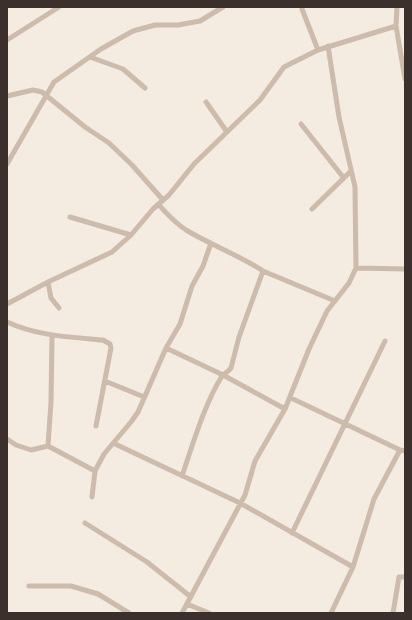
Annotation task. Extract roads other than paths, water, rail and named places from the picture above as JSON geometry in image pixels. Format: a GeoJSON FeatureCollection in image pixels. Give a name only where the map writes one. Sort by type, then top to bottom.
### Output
{"type":"FeatureCollection","features":[{"type":"Feature","properties":{"kind":"street"},"geometry":{"type":"LineString","coordinates":[[7,40],[59,7]]}},
{"type":"Feature","properties":{"kind":"street"},"geometry":{"type":"LineString","coordinates":[[7,164],[37,111],[47,97],[54,82],[90,57],[133,32],[155,25],[178,25],[200,21],[223,7]]}},
{"type":"Feature","properties":{"kind":"street"},"geometry":{"type":"LineString","coordinates":[[397,7],[396,26],[402,44],[405,79]]}},
{"type":"Feature","properties":{"kind":"street"},"geometry":{"type":"LineString","coordinates":[[302,9],[318,50]]}},
{"type":"Feature","properties":{"kind":"street"},"geometry":{"type":"LineString","coordinates":[[7,304],[48,282],[112,252],[131,235],[194,164],[260,100],[284,67],[328,46],[396,26]]}},
{"type":"Feature","properties":{"kind":"street"},"geometry":{"type":"LineString","coordinates":[[182,613],[240,503],[262,446],[274,431],[291,398],[309,349],[327,311],[349,283],[356,268],[356,201],[339,117],[328,46]]}},
{"type":"Feature","properties":{"kind":"street"},"geometry":{"type":"LineString","coordinates":[[90,57],[123,69],[145,88]]}},
{"type":"Feature","properties":{"kind":"street"},"geometry":{"type":"LineString","coordinates":[[7,96],[33,90],[42,92],[85,127],[109,143],[132,165],[163,200]]}},
{"type":"Feature","properties":{"kind":"street"},"geometry":{"type":"LineString","coordinates":[[206,102],[228,132]]}},
{"type":"Feature","properties":{"kind":"street"},"geometry":{"type":"LineString","coordinates":[[302,124],[343,177]]}},
{"type":"Feature","properties":{"kind":"street"},"geometry":{"type":"LineString","coordinates":[[312,209],[343,177],[350,172]]}},
{"type":"Feature","properties":{"kind":"street"},"geometry":{"type":"LineString","coordinates":[[158,204],[179,225],[210,244],[234,254],[263,271],[335,301]]}},
{"type":"Feature","properties":{"kind":"street"},"geometry":{"type":"LineString","coordinates":[[70,217],[131,235]]}},
{"type":"Feature","properties":{"kind":"street"},"geometry":{"type":"LineString","coordinates":[[92,497],[95,471],[113,443],[131,422],[144,397],[166,348],[180,324],[192,286],[203,266],[210,244]]}},
{"type":"Feature","properties":{"kind":"street"},"geometry":{"type":"LineString","coordinates":[[356,268],[405,269]]}},
{"type":"Feature","properties":{"kind":"street"},"geometry":{"type":"LineString","coordinates":[[182,476],[196,437],[223,375],[229,372],[233,354],[263,271]]}},
{"type":"Feature","properties":{"kind":"street"},"geometry":{"type":"LineString","coordinates":[[48,282],[51,298],[59,308]]}},
{"type":"Feature","properties":{"kind":"street"},"geometry":{"type":"LineString","coordinates":[[7,322],[20,328],[52,336],[103,340],[110,344],[111,348],[96,426]]}},
{"type":"Feature","properties":{"kind":"street"},"geometry":{"type":"LineString","coordinates":[[48,446],[52,402],[52,336]]}},
{"type":"Feature","properties":{"kind":"street"},"geometry":{"type":"LineString","coordinates":[[292,533],[385,341]]}},
{"type":"Feature","properties":{"kind":"street"},"geometry":{"type":"LineString","coordinates":[[166,348],[223,375],[285,409]]}},
{"type":"Feature","properties":{"kind":"street"},"geometry":{"type":"LineString","coordinates":[[105,381],[144,397]]}},
{"type":"Feature","properties":{"kind":"street"},"geometry":{"type":"LineString","coordinates":[[291,398],[402,451],[374,499],[353,567],[331,613]]}},
{"type":"Feature","properties":{"kind":"street"},"geometry":{"type":"LineString","coordinates":[[7,439],[16,445],[31,450],[48,446],[95,471]]}},
{"type":"Feature","properties":{"kind":"street"},"geometry":{"type":"LineString","coordinates":[[113,443],[240,503],[353,567]]}},
{"type":"Feature","properties":{"kind":"street"},"geometry":{"type":"LineString","coordinates":[[84,523],[147,562],[191,597]]}},
{"type":"Feature","properties":{"kind":"street"},"geometry":{"type":"LineString","coordinates":[[393,613],[399,577],[405,577]]}},
{"type":"Feature","properties":{"kind":"street"},"geometry":{"type":"LineString","coordinates":[[29,586],[71,586],[98,594],[130,613]]}},
{"type":"Feature","properties":{"kind":"street"},"geometry":{"type":"LineString","coordinates":[[187,604],[209,613]]}}]}
